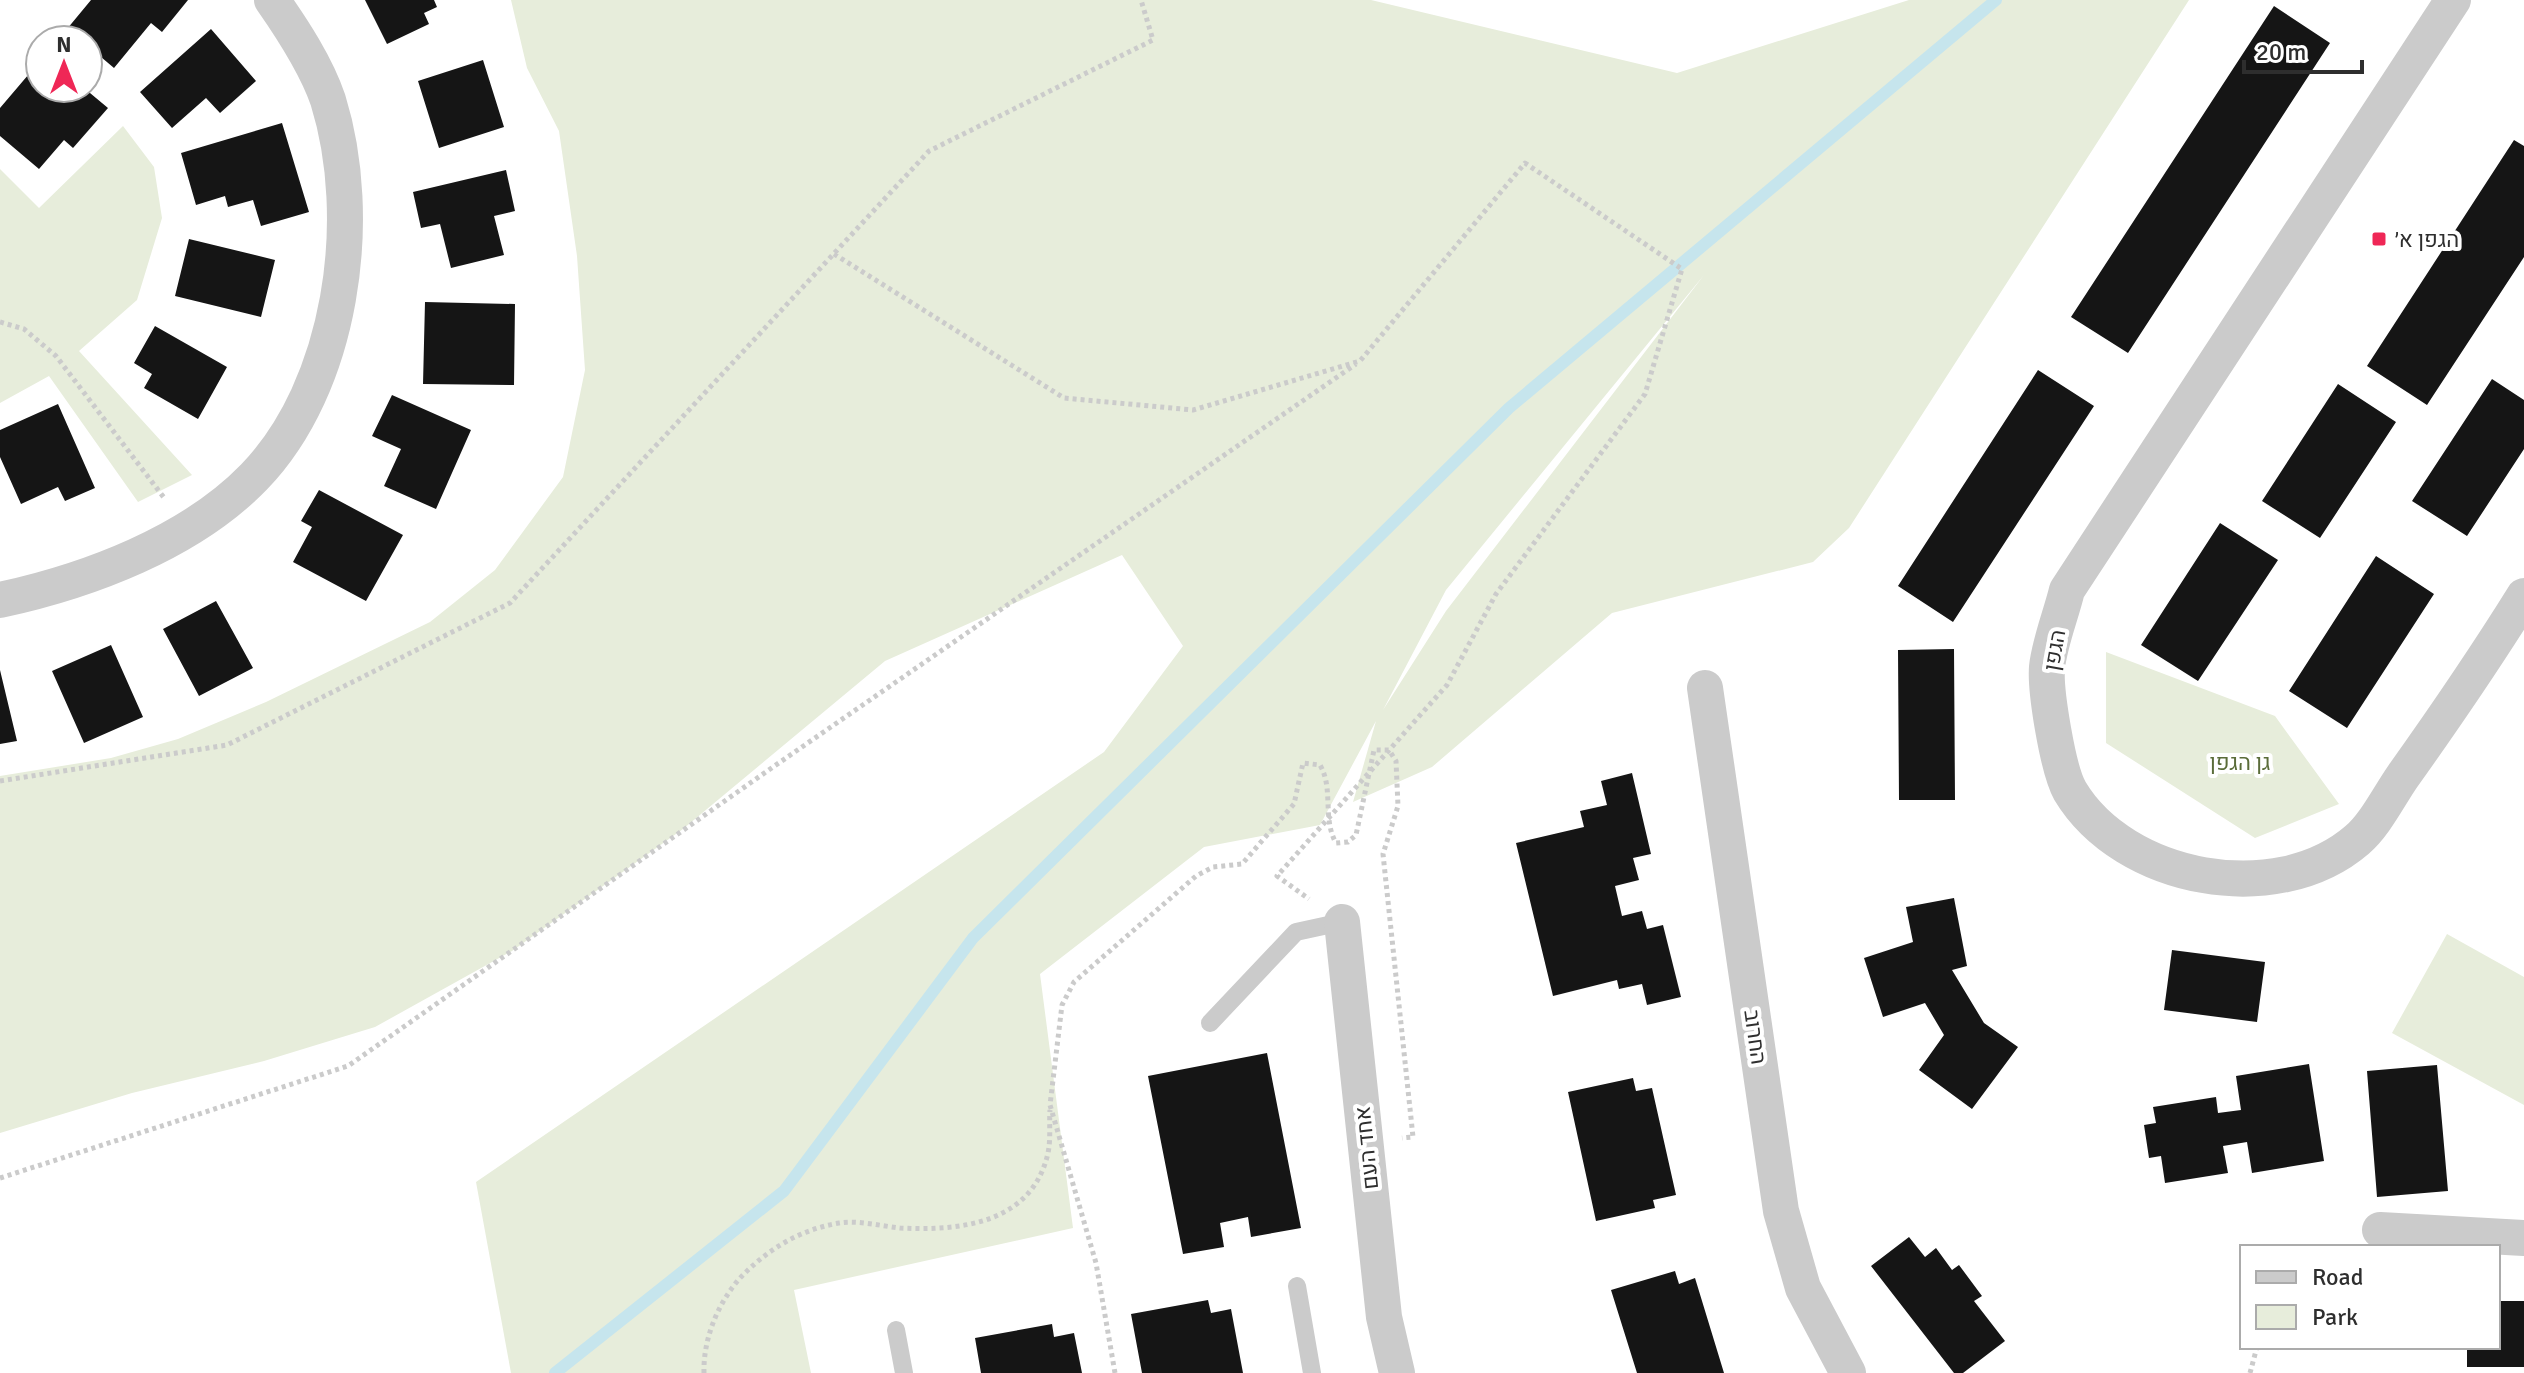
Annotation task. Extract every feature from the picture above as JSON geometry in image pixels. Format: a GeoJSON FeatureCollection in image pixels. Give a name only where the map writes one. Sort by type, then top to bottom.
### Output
{"type":"FeatureCollection","features":[{"type":"Feature","properties":{"kind":"street"},"geometry":{"type":"LineString","coordinates":[[0,600],[80,577],[207,516],[254,477],[286,437],[328,346],[339,289],[344,235],[342,170],[327,99],[295,33],[272,0]]}},
{"type":"Feature","properties":{"kind":"street","name":"הגפן"},"geometry":{"type":"LineString","coordinates":[[2453,0],[2067,590],[2047,667],[2053,728],[2069,789],[2107,836],[2175,869],[2239,880],[2304,873],[2359,839],[2481,665],[2524,596]]}},
{"type":"Feature","properties":{"kind":"street","name":"החרוב"},"geometry":{"type":"LineString","coordinates":[[1705,688],[1781,1211],[1803,1288],[1848,1373]]}},
{"type":"Feature","properties":{"kind":"street","name":"אחד העם"},"geometry":{"type":"LineString","coordinates":[[1342,922],[1384,1317],[1397,1373]]}},
{"type":"Feature","properties":{"kind":"street"},"geometry":{"type":"LineString","coordinates":[[2380,1230],[2524,1238]]}},
{"type":"Feature","properties":{"kind":"lane"},"geometry":{"type":"LineString","coordinates":[[1210,1023],[1296,932],[1342,922]]}},
{"type":"Feature","properties":{"kind":"lane"},"geometry":{"type":"LineString","coordinates":[[1297,1286],[1312,1373]]}},
{"type":"Feature","properties":{"kind":"lane"},"geometry":{"type":"LineString","coordinates":[[896,1330],[904,1373]]}},
{"type":"Feature","properties":{"kind":"path"},"geometry":{"type":"LineString","coordinates":[[0,781],[227,745],[510,603],[929,151],[1153,40],[1141,0]]}},
{"type":"Feature","properties":{"kind":"path"},"geometry":{"type":"LineString","coordinates":[[0,1178],[348,1066],[773,767],[1360,361],[1525,163],[1682,269],[1645,394],[1496,594],[1447,685],[1277,876],[1342,922]]}},
{"type":"Feature","properties":{"kind":"path"},"geometry":{"type":"LineString","coordinates":[[834,254],[1064,398],[1193,410],[1360,361]]}},
{"type":"Feature","properties":{"kind":"path"},"geometry":{"type":"LineString","coordinates":[[0,322],[24,329],[56,356],[187,527]]}},
{"type":"Feature","properties":{"kind":"path"},"geometry":{"type":"LineString","coordinates":[[704,1373],[713,1322],[729,1290],[757,1260],[800,1232],[843,1222],[943,1230],[980,1224],[1031,1190],[1048,1153],[1050,1105]]}},
{"type":"Feature","properties":{"kind":"path"},"geometry":{"type":"LineString","coordinates":[[2250,1373],[2256,1349]]}},
{"type":"Feature","properties":{"kind":"green space"},"geometry":{"type":"Polygon","coordinates":[[[511,0],[1371,0],[1677,73],[1909,0],[2189,0],[1849,528],[1813,562],[1612,613],[1432,767],[1353,802],[1376,721],[1320,825],[1204,847],[1040,974],[1073,1228],[794,1290],[811,1373],[511,1373],[476,1182],[1104,752],[1183,646],[1122,555],[885,661],[683,829],[512,951],[375,1027],[264,1061],[132,1093],[0,1133],[0,776],[111,758],[178,739],[266,702],[430,622],[495,570],[563,477],[585,370],[577,256],[559,131],[527,68],[511,0]],[[1704,275],[1446,590],[1383,710],[1446,611],[1704,275]]]}},
{"type":"Feature","properties":{"kind":"green space"},"geometry":{"type":"Polygon","coordinates":[[[123,126],[154,167],[162,218],[137,300],[79,351],[192,475],[138,502],[49,376],[0,403],[0,169],[39,208],[123,126]]]}},
{"type":"Feature","properties":{"kind":"green space","name":"גן הגפן"},"geometry":{"type":"Polygon","coordinates":[[[2106,652],[2275,716],[2339,804],[2255,838],[2106,743],[2106,652]]]}},
{"type":"Feature","properties":{"kind":"green space"},"geometry":{"type":"Polygon","coordinates":[[[2447,934],[2524,977],[2524,1105],[2392,1033],[2447,934]]]}},
{"type":"Feature","properties":{"kind":"building"},"geometry":{"type":"Polygon","coordinates":[[[91,0],[188,0],[162,32],[151,23],[114,68],[104,60],[104,24],[71,24],[91,0]]]}},
{"type":"Feature","properties":{"kind":"building"},"geometry":{"type":"Polygon","coordinates":[[[365,0],[434,0],[437,7],[424,13],[429,24],[387,44],[365,0]]]}},
{"type":"Feature","properties":{"kind":"building"},"geometry":{"type":"Polygon","coordinates":[[[2274,6],[2330,43],[2128,353],[2071,317],[2274,6]]]}},
{"type":"Feature","properties":{"kind":"building"},"geometry":{"type":"Polygon","coordinates":[[[211,29],[256,81],[220,113],[206,98],[172,128],[140,92],[211,29]]]}},
{"type":"Feature","properties":{"kind":"building"},"geometry":{"type":"Polygon","coordinates":[[[483,60],[504,127],[439,148],[418,81],[483,60]]]}},
{"type":"Feature","properties":{"kind":"building"},"geometry":{"type":"Polygon","coordinates":[[[24,80],[24,104],[103,104],[108,108],[73,148],[64,140],[39,169],[0,136],[0,108],[24,80]]]}},
{"type":"Feature","properties":{"kind":"building"},"geometry":{"type":"Polygon","coordinates":[[[282,123],[309,212],[261,226],[253,200],[228,207],[225,196],[196,205],[181,153],[282,123]]]}},
{"type":"Feature","properties":{"kind":"building"},"geometry":{"type":"Polygon","coordinates":[[[2514,140],[2524,146],[2524,257],[2427,405],[2367,366],[2514,140]]]}},
{"type":"Feature","properties":{"kind":"building"},"geometry":{"type":"Polygon","coordinates":[[[506,170],[515,211],[494,216],[504,255],[451,268],[440,224],[421,228],[413,192],[506,170]]]}},
{"type":"Feature","properties":{"kind":"building"},"geometry":{"type":"Polygon","coordinates":[[[189,239],[275,260],[261,317],[175,296],[189,239]]]}},
{"type":"Feature","properties":{"kind":"building"},"geometry":{"type":"Polygon","coordinates":[[[425,302],[515,304],[514,385],[423,384],[425,302]]]}},
{"type":"Feature","properties":{"kind":"building"},"geometry":{"type":"Polygon","coordinates":[[[155,326],[227,367],[198,419],[144,388],[152,374],[134,363],[155,326]]]}},
{"type":"Feature","properties":{"kind":"building"},"geometry":{"type":"Polygon","coordinates":[[[2038,370],[2094,406],[1953,622],[1898,586],[2038,370]]]}},
{"type":"Feature","properties":{"kind":"building"},"geometry":{"type":"Polygon","coordinates":[[[2492,379],[2524,400],[2524,449],[2467,536],[2412,501],[2492,379]]]}},
{"type":"Feature","properties":{"kind":"building"},"geometry":{"type":"Polygon","coordinates":[[[2338,384],[2396,422],[2320,538],[2262,501],[2338,384]]]}},
{"type":"Feature","properties":{"kind":"building"},"geometry":{"type":"Polygon","coordinates":[[[392,395],[471,430],[436,509],[384,486],[401,449],[372,436],[392,395]]]}},
{"type":"Feature","properties":{"kind":"building"},"geometry":{"type":"Polygon","coordinates":[[[58,404],[95,488],[65,501],[58,487],[21,504],[0,457],[0,430],[58,404]]]}},
{"type":"Feature","properties":{"kind":"building"},"geometry":{"type":"Polygon","coordinates":[[[319,490],[403,535],[366,601],[293,562],[312,527],[301,521],[319,490]]]}},
{"type":"Feature","properties":{"kind":"building"},"geometry":{"type":"Polygon","coordinates":[[[2220,523],[2278,560],[2198,681],[2141,645],[2220,523]]]}},
{"type":"Feature","properties":{"kind":"building"},"geometry":{"type":"Polygon","coordinates":[[[2376,556],[2434,594],[2347,728],[2289,691],[2376,556]]]}},
{"type":"Feature","properties":{"kind":"building"},"geometry":{"type":"Polygon","coordinates":[[[216,601],[253,668],[199,696],[163,629],[216,601]]]}},
{"type":"Feature","properties":{"kind":"building"},"geometry":{"type":"Polygon","coordinates":[[[111,645],[143,717],[84,743],[52,671],[111,645]]]}},
{"type":"Feature","properties":{"kind":"building"},"geometry":{"type":"Polygon","coordinates":[[[1954,649],[1955,800],[1899,800],[1898,650],[1954,649]]]}},
{"type":"Feature","properties":{"kind":"building"},"geometry":{"type":"Polygon","coordinates":[[[0,670],[17,741],[0,744],[0,670]]]}},
{"type":"Feature","properties":{"kind":"building"},"geometry":{"type":"Polygon","coordinates":[[[1632,773],[1651,854],[1633,858],[1639,880],[1615,886],[1622,916],[1642,911],[1647,929],[1663,925],[1681,997],[1647,1005],[1642,984],[1619,989],[1617,980],[1553,996],[1516,843],[1584,827],[1580,811],[1607,805],[1601,781],[1632,773]]]}},
{"type":"Feature","properties":{"kind":"building"},"geometry":{"type":"Polygon","coordinates":[[[1954,898],[1967,966],[1952,970],[1984,1023],[2018,1047],[1972,1109],[1919,1070],[1944,1035],[1925,1003],[1883,1017],[1864,958],[1913,942],[1906,907],[1954,898]]]}},
{"type":"Feature","properties":{"kind":"building"},"geometry":{"type":"Polygon","coordinates":[[[2172,950],[2265,962],[2257,1022],[2164,1010],[2172,950]]]}},
{"type":"Feature","properties":{"kind":"building"},"geometry":{"type":"Polygon","coordinates":[[[1267,1053],[1301,1228],[1251,1237],[1248,1217],[1220,1223],[1224,1247],[1183,1254],[1148,1076],[1267,1053]]]}},
{"type":"Feature","properties":{"kind":"building"},"geometry":{"type":"Polygon","coordinates":[[[2309,1064],[2324,1161],[2252,1173],[2247,1142],[2223,1146],[2228,1173],[2165,1183],[2161,1156],[2149,1158],[2144,1125],[2156,1123],[2153,1107],[2216,1097],[2218,1113],[2241,1110],[2236,1076],[2309,1064]]]}},
{"type":"Feature","properties":{"kind":"building"},"geometry":{"type":"Polygon","coordinates":[[[2437,1065],[2448,1191],[2377,1197],[2367,1071],[2437,1065]]]}},
{"type":"Feature","properties":{"kind":"building"},"geometry":{"type":"Polygon","coordinates":[[[1633,1078],[1636,1091],[1652,1088],[1676,1195],[1653,1200],[1655,1208],[1596,1221],[1568,1092],[1633,1078]]]}},
{"type":"Feature","properties":{"kind":"building"},"geometry":{"type":"Polygon","coordinates":[[[1909,1237],[1925,1257],[1936,1248],[1952,1270],[1959,1265],[1982,1296],[1974,1301],[2005,1341],[1963,1373],[1954,1373],[1871,1266],[1909,1237]]]}},
{"type":"Feature","properties":{"kind":"building"},"geometry":{"type":"Polygon","coordinates":[[[1675,1271],[1679,1284],[1695,1278],[1724,1373],[1637,1373],[1611,1290],[1675,1271]]]}},
{"type":"Feature","properties":{"kind":"building"},"geometry":{"type":"Polygon","coordinates":[[[1208,1300],[1211,1313],[1231,1309],[1243,1373],[1142,1373],[1131,1314],[1208,1300]]]}},
{"type":"Feature","properties":{"kind":"building"},"geometry":{"type":"Polygon","coordinates":[[[2500,1301],[2524,1301],[2524,1367],[2467,1367],[2467,1349],[2500,1349],[2500,1301]]]}},
{"type":"Feature","properties":{"kind":"building"},"geometry":{"type":"Polygon","coordinates":[[[1052,1324],[1054,1337],[1074,1333],[1082,1373],[981,1373],[975,1338],[1052,1324]]]}},
{"type":"Feature","properties":{"kind":"waterway"},"geometry":{"type":"LineString","coordinates":[[555,1373],[784,1191],[973,938],[1509,408],[1996,0]]}},
{"type":"Feature","properties":{"kind":"place","name":"הגפן א׳"},"geometry":{"type":"Point","coordinates":[2379,239]}}]}
